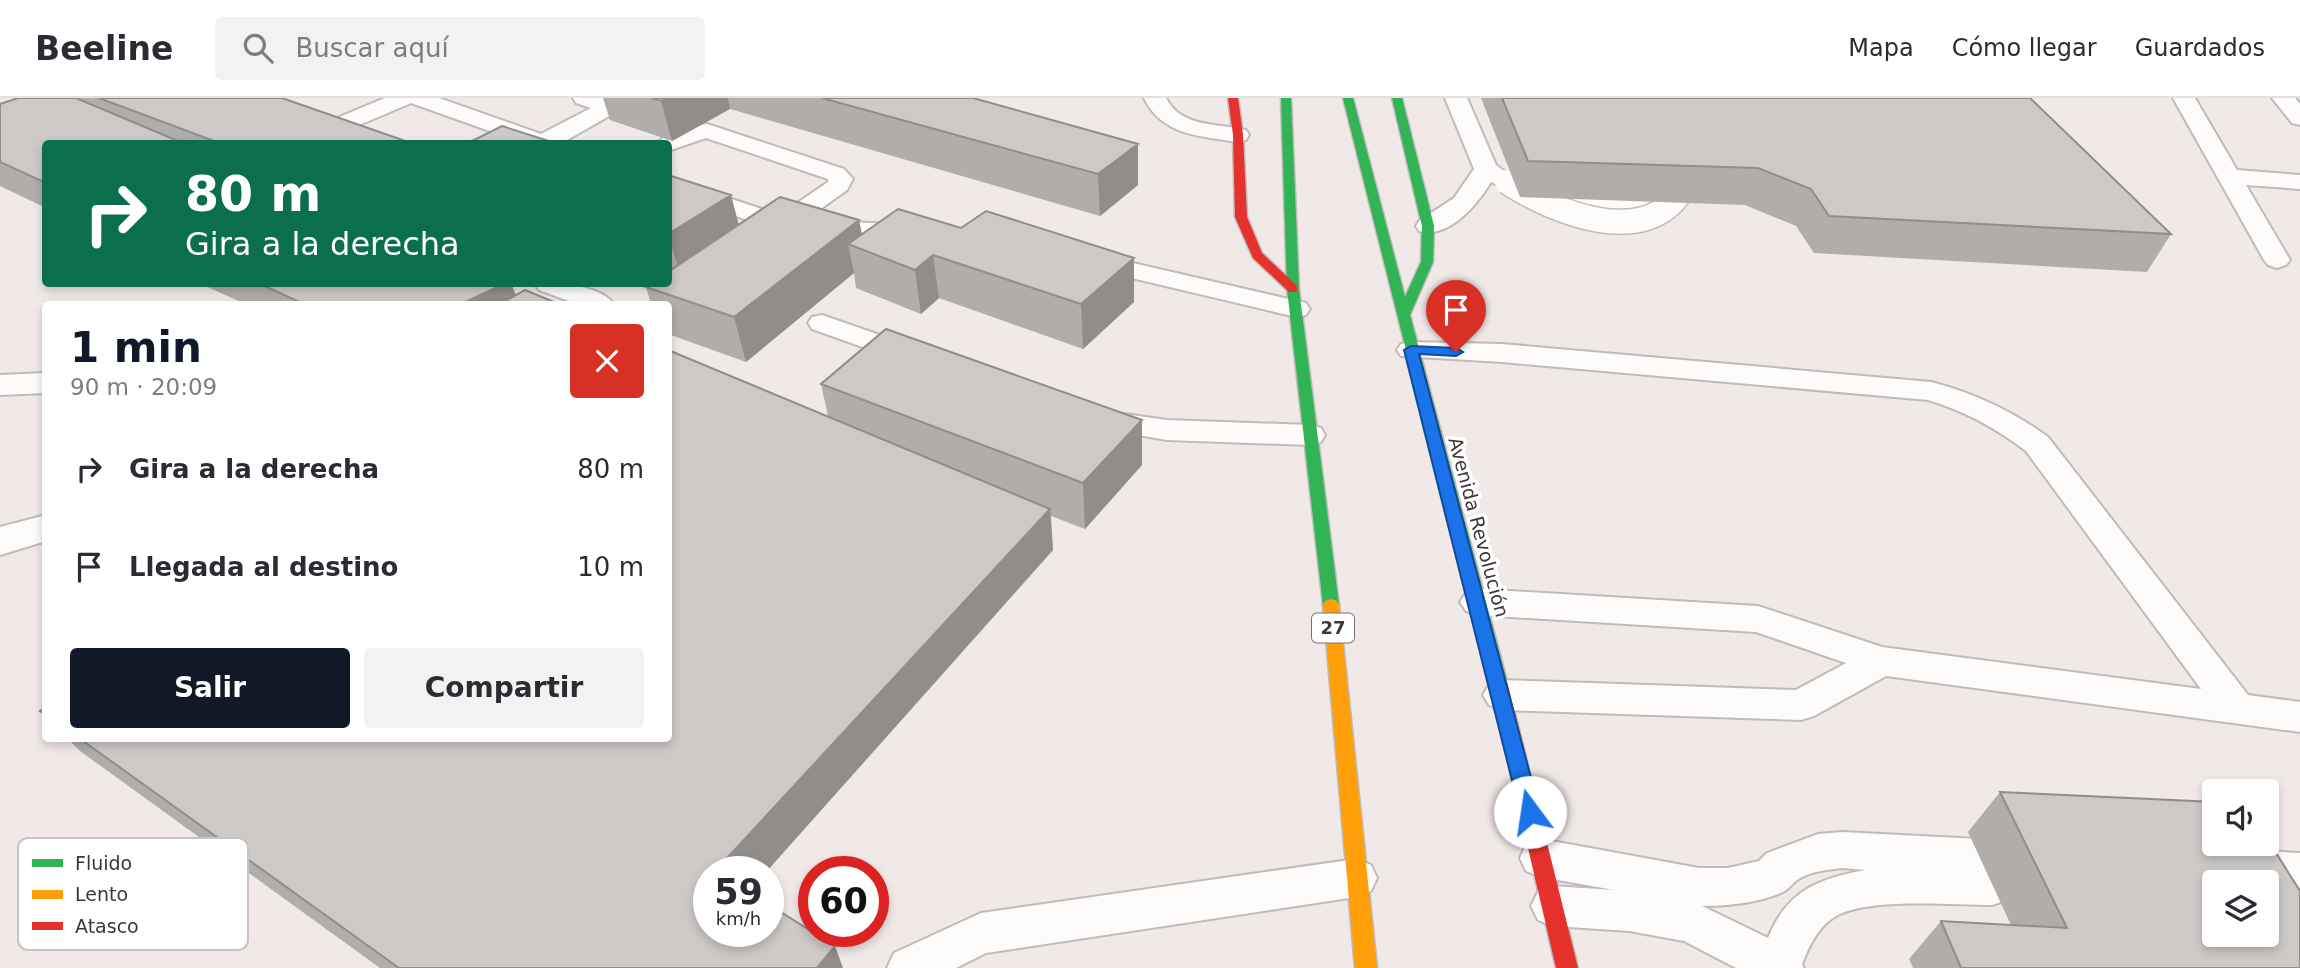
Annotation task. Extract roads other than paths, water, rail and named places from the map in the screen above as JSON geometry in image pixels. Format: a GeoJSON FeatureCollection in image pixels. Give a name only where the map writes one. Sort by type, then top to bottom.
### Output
{"type":"FeatureCollection","features":[{"type":"Feature","properties":{"kind":"main road"},"geometry":{"type":"LineString","coordinates":[[1233,98],[1238,135],[1241,217],[1257,255],[1294,299]]}},
{"type":"Feature","properties":{"kind":"main road","name":"27"},"geometry":{"type":"LineString","coordinates":[[1286,98],[1294,299],[1340,685],[1366,968]]}},
{"type":"Feature","properties":{"kind":"main road","name":"Avenida Revolución"},"geometry":{"type":"LineString","coordinates":[[1348,98],[1502,695],[1567,968]]}},
{"type":"Feature","properties":{"kind":"main road"},"geometry":{"type":"LineString","coordinates":[[1396,98],[1429,226],[1427,262],[1403,317]]}},
{"type":"Feature","properties":{"kind":"street"},"geometry":{"type":"LineString","coordinates":[[0,385],[42,383]]}},
{"type":"Feature","properties":{"kind":"street"},"geometry":{"type":"LineString","coordinates":[[0,541],[42,529]]}},
{"type":"Feature","properties":{"kind":"lane"},"geometry":{"type":"LineString","coordinates":[[328,130],[403,98]]}},
{"type":"Feature","properties":{"kind":"lane"},"geometry":{"type":"LineString","coordinates":[[418,98],[536,140]]}},
{"type":"Feature","properties":{"kind":"lane"},"geometry":{"type":"LineString","coordinates":[[549,140],[603,110],[604,105],[584,98]]}},
{"type":"Feature","properties":{"kind":"lane"},"geometry":{"type":"LineString","coordinates":[[1155,98],[1160,111],[1172,120],[1186,126],[1238,135]]}},
{"type":"Feature","properties":{"kind":"lane"},"geometry":{"type":"LineString","coordinates":[[1429,226],[1458,210],[1475,191],[1486,169],[1456,98]]}},
{"type":"Feature","properties":{"kind":"lane"},"geometry":{"type":"LineString","coordinates":[[1514,170],[1548,205],[1570,213],[1622,221],[1657,217],[1678,203],[1682,190],[1672,170],[1656,159],[1628,132],[1610,98]]}},
{"type":"Feature","properties":{"kind":"lane"},"geometry":{"type":"LineString","coordinates":[[1627,98],[1656,159]]}},
{"type":"Feature","properties":{"kind":"lane"},"geometry":{"type":"LineString","coordinates":[[2184,98],[2277,260]]}},
{"type":"Feature","properties":{"kind":"lane"},"geometry":{"type":"LineString","coordinates":[[2283,98],[2300,118]]}},
{"type":"Feature","properties":{"kind":"lane"},"geometry":{"type":"LineString","coordinates":[[304,121],[351,139]]}},
{"type":"Feature","properties":{"kind":"lane"},"geometry":{"type":"LineString","coordinates":[[672,142],[690,134],[707,131],[836,174],[841,179],[839,185],[785,225],[750,246]]}},
{"type":"Feature","properties":{"kind":"lane"},"geometry":{"type":"LineString","coordinates":[[1627,162],[1656,159]]}},
{"type":"Feature","properties":{"kind":"lane"},"geometry":{"type":"LineString","coordinates":[[1486,169],[1576,172]]}},
{"type":"Feature","properties":{"kind":"lane"},"geometry":{"type":"LineString","coordinates":[[2228,176],[2300,182]]}},
{"type":"Feature","properties":{"kind":"lane"},"geometry":{"type":"LineString","coordinates":[[672,187],[785,225],[807,229],[932,234]]}},
{"type":"Feature","properties":{"kind":"lane"},"geometry":{"type":"LineString","coordinates":[[1061,255],[1294,299]]}},
{"type":"Feature","properties":{"kind":"lane"},"geometry":{"type":"LineString","coordinates":[[556,287],[592,301]]}},
{"type":"Feature","properties":{"kind":"lane"},"geometry":{"type":"LineString","coordinates":[[821,323],[936,364]]}},
{"type":"Feature","properties":{"kind":"lane"},"geometry":{"type":"LineString","coordinates":[[1411,350],[1502,353],[1931,391],[1968,402],[2004,419],[2037,444],[2236,708]]}},
{"type":"Feature","properties":{"kind":"lane"},"geometry":{"type":"LineString","coordinates":[[1076,415],[1167,430],[1310,435]]}},
{"type":"Feature","properties":{"kind":"lane"},"geometry":{"type":"LineString","coordinates":[[1478,601],[1758,619],[1881,661],[2300,717]]}},
{"type":"Feature","properties":{"kind":"lane"},"geometry":{"type":"LineString","coordinates":[[1502,695],[1801,705],[1881,661]]}},
{"type":"Feature","properties":{"kind":"lane"},"geometry":{"type":"LineString","coordinates":[[1541,858],[1699,887],[1728,887],[1771,877],[1782,866],[1818,852],[1842,850],[1985,871],[1833,895],[1818,904],[1794,928],[1780,967],[1691,922],[1629,911],[1553,906]]}},
{"type":"Feature","properties":{"kind":"lane"},"geometry":{"type":"LineString","coordinates":[[2218,868],[2300,872]]}},
{"type":"Feature","properties":{"kind":"lane"},"geometry":{"type":"LineString","coordinates":[[910,968],[981,933],[1356,878]]}},
{"type":"Feature","properties":{"kind":"lane"},"geometry":{"type":"LineString","coordinates":[[2279,904],[2300,905]]}}]}
